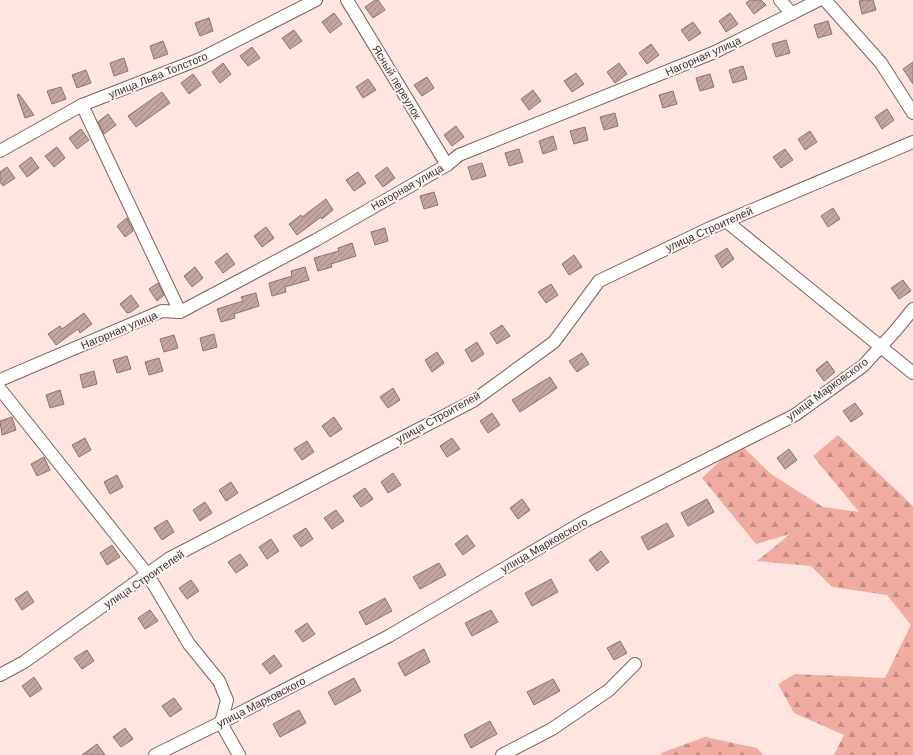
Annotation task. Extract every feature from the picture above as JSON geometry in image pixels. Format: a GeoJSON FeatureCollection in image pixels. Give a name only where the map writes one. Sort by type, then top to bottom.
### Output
{"type":"FeatureCollection","features":[{"type":"Feature","properties":{"kind":"lane","name":"улица Льва Толстого"},"geometry":{"type":"LineString","coordinates":[[0,150],[82,105],[200,59],[316,0]]}},
{"type":"Feature","properties":{"kind":"lane","name":"Ясный переулок"},"geometry":{"type":"LineString","coordinates":[[347,0],[447,164]]}},
{"type":"Feature","properties":{"kind":"lane"},"geometry":{"type":"LineString","coordinates":[[780,0],[792,14]]}},
{"type":"Feature","properties":{"kind":"lane","name":"Нагорная улица"},"geometry":{"type":"LineString","coordinates":[[0,380],[162,311],[180,312],[316,240],[447,164],[459,155],[715,52],[819,0]]}},
{"type":"Feature","properties":{"kind":"lane"},"geometry":{"type":"LineString","coordinates":[[825,0],[881,63],[913,113]]}},
{"type":"Feature","properties":{"kind":"lane"},"geometry":{"type":"LineString","coordinates":[[82,105],[180,312]]}},
{"type":"Feature","properties":{"kind":"lane","name":"улица Строителей"},"geometry":{"type":"LineString","coordinates":[[0,675],[24,662],[170,558],[472,401],[554,342],[598,281],[726,221],[913,142]]}},
{"type":"Feature","properties":{"kind":"lane"},"geometry":{"type":"LineString","coordinates":[[726,221],[913,373]]}},
{"type":"Feature","properties":{"kind":"lane","name":"улица Марковского"},"geometry":{"type":"LineString","coordinates":[[155,755],[221,723],[389,636],[585,521],[795,415],[863,366],[913,309]]}},
{"type":"Feature","properties":{"kind":"lane"},"geometry":{"type":"LineString","coordinates":[[0,389],[148,575],[189,644],[219,681],[227,700],[221,723],[239,755]]}},
{"type":"Feature","properties":{"kind":"lane"},"geometry":{"type":"LineString","coordinates":[[502,755],[559,725],[609,690],[635,664]]}},
{"type":"Feature","properties":{"kind":"green space"},"geometry":{"type":"Polygon","coordinates":[[[838,435],[913,506],[913,755],[834,755],[844,735],[794,713],[778,684],[795,674],[885,678],[911,625],[887,595],[832,587],[811,566],[757,561],[790,534],[756,544],[702,478],[739,443],[771,474],[823,507],[859,512],[813,456],[838,435]]]}},
{"type":"Feature","properties":{"kind":"green space"},"geometry":{"type":"Polygon","coordinates":[[[705,737],[757,748],[763,755],[661,755],[661,753],[705,737]]]}},
{"type":"Feature","properties":{"kind":"building"},"geometry":{"type":"Polygon","coordinates":[[[375,0],[378,0],[385,10],[373,18],[365,7],[375,0]]]}},
{"type":"Feature","properties":{"kind":"building"},"geometry":{"type":"Polygon","coordinates":[[[750,0],[761,0],[766,5],[754,14],[746,3],[750,0]]]}},
{"type":"Feature","properties":{"kind":"building"},"geometry":{"type":"Polygon","coordinates":[[[873,0],[876,10],[862,14],[859,1],[873,0]]]}},
{"type":"Feature","properties":{"kind":"building"},"geometry":{"type":"Polygon","coordinates":[[[334,13],[342,24],[330,33],[322,22],[334,13]]]}},
{"type":"Feature","properties":{"kind":"building"},"geometry":{"type":"Polygon","coordinates":[[[730,13],[738,24],[726,32],[719,21],[730,13]]]}},
{"type":"Feature","properties":{"kind":"building"},"geometry":{"type":"Polygon","coordinates":[[[209,18],[213,31],[200,36],[195,23],[209,18]]]}},
{"type":"Feature","properties":{"kind":"building"},"geometry":{"type":"Polygon","coordinates":[[[828,21],[832,34],[818,38],[814,25],[828,21]]]}},
{"type":"Feature","properties":{"kind":"building"},"geometry":{"type":"Polygon","coordinates":[[[693,22],[701,33],[689,41],[681,30],[693,22]]]}},
{"type":"Feature","properties":{"kind":"building"},"geometry":{"type":"Polygon","coordinates":[[[294,30],[302,41],[290,49],[282,38],[294,30]]]}},
{"type":"Feature","properties":{"kind":"building"},"geometry":{"type":"Polygon","coordinates":[[[786,40],[790,53],[776,57],[772,44],[786,40]]]}},
{"type":"Feature","properties":{"kind":"building"},"geometry":{"type":"Polygon","coordinates":[[[163,41],[168,54],[154,59],[150,46],[163,41]]]}},
{"type":"Feature","properties":{"kind":"building"},"geometry":{"type":"Polygon","coordinates":[[[651,44],[659,55],[647,64],[639,53],[651,44]]]}},
{"type":"Feature","properties":{"kind":"building"},"geometry":{"type":"Polygon","coordinates":[[[252,47],[260,58],[248,66],[240,56],[252,47]]]}},
{"type":"Feature","properties":{"kind":"building"},"geometry":{"type":"Polygon","coordinates":[[[124,58],[128,71],[114,76],[110,63],[124,58]]]}},
{"type":"Feature","properties":{"kind":"building"},"geometry":{"type":"Polygon","coordinates":[[[913,62],[913,84],[903,69],[913,62]]]}},
{"type":"Feature","properties":{"kind":"building"},"geometry":{"type":"Polygon","coordinates":[[[223,63],[231,74],[220,83],[212,72],[223,63]]]}},
{"type":"Feature","properties":{"kind":"building"},"geometry":{"type":"Polygon","coordinates":[[[619,63],[627,74],[615,83],[607,72],[619,63]]]}},
{"type":"Feature","properties":{"kind":"building"},"geometry":{"type":"Polygon","coordinates":[[[743,66],[747,79],[733,83],[729,70],[743,66]]]}},
{"type":"Feature","properties":{"kind":"building"},"geometry":{"type":"Polygon","coordinates":[[[86,70],[91,83],[77,88],[72,75],[86,70]]]}},
{"type":"Feature","properties":{"kind":"building"},"geometry":{"type":"Polygon","coordinates":[[[576,73],[584,84],[572,92],[564,81],[576,73]]]}},
{"type":"Feature","properties":{"kind":"building"},"geometry":{"type":"Polygon","coordinates":[[[193,74],[201,85],[189,94],[181,83],[193,74]]]}},
{"type":"Feature","properties":{"kind":"building"},"geometry":{"type":"Polygon","coordinates":[[[710,74],[714,87],[700,91],[696,78],[710,74]]]}},
{"type":"Feature","properties":{"kind":"building"},"geometry":{"type":"Polygon","coordinates":[[[427,77],[434,88],[422,96],[414,85],[427,77]]]}},
{"type":"Feature","properties":{"kind":"building"},"geometry":{"type":"Polygon","coordinates":[[[368,79],[376,90],[363,98],[356,87],[368,79]]]}},
{"type":"Feature","properties":{"kind":"building"},"geometry":{"type":"Polygon","coordinates":[[[61,87],[66,99],[52,104],[47,91],[61,87]]]}},
{"type":"Feature","properties":{"kind":"building"},"geometry":{"type":"Polygon","coordinates":[[[533,90],[541,101],[529,110],[521,99],[533,90]]]}},
{"type":"Feature","properties":{"kind":"building"},"geometry":{"type":"Polygon","coordinates":[[[673,91],[677,104],[663,108],[659,95],[673,91]]]}},
{"type":"Feature","properties":{"kind":"building"},"geometry":{"type":"Polygon","coordinates":[[[162,92],[170,103],[136,127],[128,116],[162,92]]]}},
{"type":"Feature","properties":{"kind":"building"},"geometry":{"type":"Polygon","coordinates":[[[19,94],[34,115],[25,118],[17,95],[19,94]]]}},
{"type":"Feature","properties":{"kind":"building"},"geometry":{"type":"Polygon","coordinates":[[[887,109],[894,120],[882,129],[875,117],[887,109]]]}},
{"type":"Feature","properties":{"kind":"building"},"geometry":{"type":"Polygon","coordinates":[[[615,113],[618,126],[604,130],[600,117],[615,113]]]}},
{"type":"Feature","properties":{"kind":"building"},"geometry":{"type":"Polygon","coordinates":[[[108,114],[116,125],[104,134],[98,122],[108,114]]]}},
{"type":"Feature","properties":{"kind":"building"},"geometry":{"type":"Polygon","coordinates":[[[456,126],[464,137],[452,146],[444,135],[456,126]]]}},
{"type":"Feature","properties":{"kind":"building"},"geometry":{"type":"Polygon","coordinates":[[[585,127],[588,140],[574,144],[570,131],[585,127]]]}},
{"type":"Feature","properties":{"kind":"building"},"geometry":{"type":"Polygon","coordinates":[[[81,129],[89,140],[77,149],[69,138],[81,129]]]}},
{"type":"Feature","properties":{"kind":"building"},"geometry":{"type":"Polygon","coordinates":[[[810,131],[817,142],[805,150],[798,139],[810,131]]]}},
{"type":"Feature","properties":{"kind":"building"},"geometry":{"type":"Polygon","coordinates":[[[553,136],[557,149],[543,154],[539,141],[553,136]]]}},
{"type":"Feature","properties":{"kind":"building"},"geometry":{"type":"Polygon","coordinates":[[[57,147],[65,158],[54,167],[45,156],[57,147]]]}},
{"type":"Feature","properties":{"kind":"building"},"geometry":{"type":"Polygon","coordinates":[[[519,149],[523,162],[509,166],[505,153],[519,149]]]}},
{"type":"Feature","properties":{"kind":"building"},"geometry":{"type":"Polygon","coordinates":[[[785,149],[793,160],[781,168],[773,157],[785,149]]]}},
{"type":"Feature","properties":{"kind":"building"},"geometry":{"type":"Polygon","coordinates":[[[31,157],[39,168],[27,177],[19,166],[31,157]]]}},
{"type":"Feature","properties":{"kind":"building"},"geometry":{"type":"Polygon","coordinates":[[[482,163],[486,176],[472,180],[468,167],[482,163]]]}},
{"type":"Feature","properties":{"kind":"building"},"geometry":{"type":"Polygon","coordinates":[[[7,167],[15,178],[3,186],[0,182],[0,172],[7,167]]]}},
{"type":"Feature","properties":{"kind":"building"},"geometry":{"type":"Polygon","coordinates":[[[387,167],[395,178],[383,187],[375,176],[387,167]]]}},
{"type":"Feature","properties":{"kind":"building"},"geometry":{"type":"Polygon","coordinates":[[[358,172],[366,183],[354,191],[346,180],[358,172]]]}},
{"type":"Feature","properties":{"kind":"building"},"geometry":{"type":"Polygon","coordinates":[[[434,192],[438,205],[424,209],[420,196],[434,192]]]}},
{"type":"Feature","properties":{"kind":"building"},"geometry":{"type":"Polygon","coordinates":[[[326,199],[333,210],[297,235],[289,224],[301,215],[302,217],[326,199]]]}},
{"type":"Feature","properties":{"kind":"building"},"geometry":{"type":"Polygon","coordinates":[[[833,208],[840,219],[828,227],[821,216],[833,208]]]}},
{"type":"Feature","properties":{"kind":"building"},"geometry":{"type":"Polygon","coordinates":[[[127,218],[133,231],[125,237],[117,226],[127,218]]]}},
{"type":"Feature","properties":{"kind":"building"},"geometry":{"type":"Polygon","coordinates":[[[266,227],[274,238],[262,247],[254,236],[266,227]]]}},
{"type":"Feature","properties":{"kind":"building"},"geometry":{"type":"Polygon","coordinates":[[[385,228],[388,241],[375,245],[371,232],[385,228]]]}},
{"type":"Feature","properties":{"kind":"building"},"geometry":{"type":"Polygon","coordinates":[[[352,243],[356,256],[331,264],[332,267],[318,271],[314,258],[339,251],[338,248],[352,243]]]}},
{"type":"Feature","properties":{"kind":"building"},"geometry":{"type":"Polygon","coordinates":[[[727,248],[734,259],[722,268],[715,256],[727,248]]]}},
{"type":"Feature","properties":{"kind":"building"},"geometry":{"type":"Polygon","coordinates":[[[227,253],[235,264],[223,273],[215,262],[227,253]]]}},
{"type":"Feature","properties":{"kind":"building"},"geometry":{"type":"Polygon","coordinates":[[[574,255],[582,267],[569,275],[562,264],[574,255]]]}},
{"type":"Feature","properties":{"kind":"building"},"geometry":{"type":"Polygon","coordinates":[[[195,267],[203,278],[192,287],[184,276],[195,267]]]}},
{"type":"Feature","properties":{"kind":"building"},"geometry":{"type":"Polygon","coordinates":[[[305,267],[309,280],[285,287],[286,292],[272,296],[269,283],[292,276],[291,271],[305,267]]]}},
{"type":"Feature","properties":{"kind":"building"},"geometry":{"type":"Polygon","coordinates":[[[903,280],[911,291],[899,299],[891,288],[903,280]]]}},
{"type":"Feature","properties":{"kind":"building"},"geometry":{"type":"Polygon","coordinates":[[[158,283],[164,295],[157,301],[149,289],[158,283]]]}},
{"type":"Feature","properties":{"kind":"building"},"geometry":{"type":"Polygon","coordinates":[[[551,284],[558,295],[546,303],[538,292],[551,284]]]}},
{"type":"Feature","properties":{"kind":"building"},"geometry":{"type":"Polygon","coordinates":[[[256,293],[259,306],[234,314],[235,318],[221,322],[217,309],[243,301],[241,297],[256,293]]]}},
{"type":"Feature","properties":{"kind":"building"},"geometry":{"type":"Polygon","coordinates":[[[131,295],[139,306],[127,313],[120,304],[131,295]]]}},
{"type":"Feature","properties":{"kind":"building"},"geometry":{"type":"Polygon","coordinates":[[[84,313],[92,324],[80,333],[78,329],[56,345],[48,334],[60,326],[62,329],[84,313]]]}},
{"type":"Feature","properties":{"kind":"building"},"geometry":{"type":"Polygon","coordinates":[[[502,325],[510,336],[497,344],[490,333],[502,325]]]}},
{"type":"Feature","properties":{"kind":"building"},"geometry":{"type":"Polygon","coordinates":[[[214,334],[217,347],[203,351],[200,338],[214,334]]]}},
{"type":"Feature","properties":{"kind":"building"},"geometry":{"type":"Polygon","coordinates":[[[174,335],[178,348],[164,352],[160,339],[174,335]]]}},
{"type":"Feature","properties":{"kind":"building"},"geometry":{"type":"Polygon","coordinates":[[[477,342],[484,354],[472,362],[465,350],[477,342]]]}},
{"type":"Feature","properties":{"kind":"building"},"geometry":{"type":"Polygon","coordinates":[[[437,352],[444,363],[432,372],[425,360],[437,352]]]}},
{"type":"Feature","properties":{"kind":"building"},"geometry":{"type":"Polygon","coordinates":[[[582,353],[589,364],[577,372],[569,361],[582,353]]]}},
{"type":"Feature","properties":{"kind":"building"},"geometry":{"type":"Polygon","coordinates":[[[127,356],[131,369],[117,373],[113,360],[127,356]]]}},
{"type":"Feature","properties":{"kind":"building"},"geometry":{"type":"Polygon","coordinates":[[[159,358],[163,371],[149,375],[145,362],[159,358]]]}},
{"type":"Feature","properties":{"kind":"building"},"geometry":{"type":"Polygon","coordinates":[[[827,361],[835,372],[824,381],[816,370],[827,361]]]}},
{"type":"Feature","properties":{"kind":"building"},"geometry":{"type":"Polygon","coordinates":[[[94,371],[97,384],[83,388],[80,375],[94,371]]]}},
{"type":"Feature","properties":{"kind":"building"},"geometry":{"type":"Polygon","coordinates":[[[550,377],[557,388],[520,412],[512,400],[550,377]]]}},
{"type":"Feature","properties":{"kind":"building"},"geometry":{"type":"Polygon","coordinates":[[[393,388],[400,400],[388,408],[380,397],[393,388]]]}},
{"type":"Feature","properties":{"kind":"building"},"geometry":{"type":"Polygon","coordinates":[[[60,390],[64,404],[50,408],[46,395],[60,390]]]}},
{"type":"Feature","properties":{"kind":"building"},"geometry":{"type":"Polygon","coordinates":[[[855,403],[863,414],[851,422],[843,411],[855,403]]]}},
{"type":"Feature","properties":{"kind":"building"},"geometry":{"type":"Polygon","coordinates":[[[492,413],[500,425],[488,433],[480,421],[492,413]]]}},
{"type":"Feature","properties":{"kind":"building"},"geometry":{"type":"Polygon","coordinates":[[[12,417],[16,430],[2,435],[0,421],[12,417]]]}},
{"type":"Feature","properties":{"kind":"building"},"geometry":{"type":"Polygon","coordinates":[[[334,417],[342,429],[330,437],[322,426],[334,417]]]}},
{"type":"Feature","properties":{"kind":"building"},"geometry":{"type":"Polygon","coordinates":[[[85,438],[91,450],[79,457],[72,445],[85,438]]]}},
{"type":"Feature","properties":{"kind":"building"},"geometry":{"type":"Polygon","coordinates":[[[452,438],[460,449],[447,457],[440,446],[452,438]]]}},
{"type":"Feature","properties":{"kind":"building"},"geometry":{"type":"Polygon","coordinates":[[[307,441],[314,452],[302,460],[294,449],[307,441]]]}},
{"type":"Feature","properties":{"kind":"building"},"geometry":{"type":"Polygon","coordinates":[[[789,449],[797,460],[785,469],[777,458],[789,449]]]}},
{"type":"Feature","properties":{"kind":"building"},"geometry":{"type":"Polygon","coordinates":[[[44,457],[50,470],[37,476],[31,464],[44,457]]]}},
{"type":"Feature","properties":{"kind":"building"},"geometry":{"type":"Polygon","coordinates":[[[393,473],[401,485],[388,493],[381,482],[393,473]]]}},
{"type":"Feature","properties":{"kind":"building"},"geometry":{"type":"Polygon","coordinates":[[[117,475],[123,487],[110,494],[104,482],[117,475]]]}},
{"type":"Feature","properties":{"kind":"building"},"geometry":{"type":"Polygon","coordinates":[[[231,482],[238,493],[226,501],[219,490],[231,482]]]}},
{"type":"Feature","properties":{"kind":"building"},"geometry":{"type":"Polygon","coordinates":[[[365,488],[373,499],[361,507],[353,496],[365,488]]]}},
{"type":"Feature","properties":{"kind":"building"},"geometry":{"type":"Polygon","coordinates":[[[522,499],[530,510],[518,519],[510,508],[522,499]]]}},
{"type":"Feature","properties":{"kind":"building"},"geometry":{"type":"Polygon","coordinates":[[[707,499],[714,512],[688,526],[681,513],[707,499]]]}},
{"type":"Feature","properties":{"kind":"building"},"geometry":{"type":"Polygon","coordinates":[[[205,502],[212,513],[200,521],[193,510],[205,502]]]}},
{"type":"Feature","properties":{"kind":"building"},"geometry":{"type":"Polygon","coordinates":[[[336,510],[344,521],[332,529],[324,518],[336,510]]]}},
{"type":"Feature","properties":{"kind":"building"},"geometry":{"type":"Polygon","coordinates":[[[167,520],[174,532],[162,540],[154,528],[167,520]]]}},
{"type":"Feature","properties":{"kind":"building"},"geometry":{"type":"Polygon","coordinates":[[[667,523],[674,536],[648,550],[641,537],[667,523]]]}},
{"type":"Feature","properties":{"kind":"building"},"geometry":{"type":"Polygon","coordinates":[[[306,528],[313,539],[301,547],[293,536],[306,528]]]}},
{"type":"Feature","properties":{"kind":"building"},"geometry":{"type":"Polygon","coordinates":[[[467,535],[475,546],[463,555],[455,544],[467,535]]]}},
{"type":"Feature","properties":{"kind":"building"},"geometry":{"type":"Polygon","coordinates":[[[271,539],[279,551],[267,559],[259,547],[271,539]]]}},
{"type":"Feature","properties":{"kind":"building"},"geometry":{"type":"Polygon","coordinates":[[[112,545],[120,557],[107,565],[100,553],[112,545]]]}},
{"type":"Feature","properties":{"kind":"building"},"geometry":{"type":"Polygon","coordinates":[[[601,551],[609,562],[597,571],[589,560],[601,551]]]}},
{"type":"Feature","properties":{"kind":"building"},"geometry":{"type":"Polygon","coordinates":[[[240,554],[248,565],[236,573],[228,562],[240,554]]]}},
{"type":"Feature","properties":{"kind":"building"},"geometry":{"type":"Polygon","coordinates":[[[439,563],[446,575],[420,589],[413,577],[439,563]]]}},
{"type":"Feature","properties":{"kind":"building"},"geometry":{"type":"Polygon","coordinates":[[[551,579],[558,592],[532,606],[525,593],[551,579]]]}},
{"type":"Feature","properties":{"kind":"building"},"geometry":{"type":"Polygon","coordinates":[[[191,580],[199,591],[187,599],[179,588],[191,580]]]}},
{"type":"Feature","properties":{"kind":"building"},"geometry":{"type":"Polygon","coordinates":[[[27,591],[34,602],[22,610],[15,599],[27,591]]]}},
{"type":"Feature","properties":{"kind":"building"},"geometry":{"type":"Polygon","coordinates":[[[385,598],[392,611],[366,625],[359,612],[385,598]]]}},
{"type":"Feature","properties":{"kind":"building"},"geometry":{"type":"Polygon","coordinates":[[[150,610],[158,621],[145,629],[138,618],[150,610]]]}},
{"type":"Feature","properties":{"kind":"building"},"geometry":{"type":"Polygon","coordinates":[[[491,610],[498,622],[472,636],[465,623],[491,610]]]}},
{"type":"Feature","properties":{"kind":"building"},"geometry":{"type":"Polygon","coordinates":[[[307,623],[315,634],[303,642],[295,631],[307,623]]]}},
{"type":"Feature","properties":{"kind":"building"},"geometry":{"type":"Polygon","coordinates":[[[620,641],[627,653],[614,660],[607,648],[620,641]]]}},
{"type":"Feature","properties":{"kind":"building"},"geometry":{"type":"Polygon","coordinates":[[[424,649],[430,662],[405,676],[398,663],[424,649]]]}},
{"type":"Feature","properties":{"kind":"building"},"geometry":{"type":"Polygon","coordinates":[[[87,650],[94,661],[82,669],[74,658],[87,650]]]}},
{"type":"Feature","properties":{"kind":"building"},"geometry":{"type":"Polygon","coordinates":[[[274,655],[282,666],[270,674],[262,664],[274,655]]]}},
{"type":"Feature","properties":{"kind":"building"},"geometry":{"type":"Polygon","coordinates":[[[34,677],[42,689],[30,697],[22,686],[34,677]]]}},
{"type":"Feature","properties":{"kind":"building"},"geometry":{"type":"Polygon","coordinates":[[[354,678],[361,691],[335,705],[328,692],[354,678]]]}},
{"type":"Feature","properties":{"kind":"building"},"geometry":{"type":"Polygon","coordinates":[[[553,679],[560,691],[534,705],[527,692],[553,679]]]}},
{"type":"Feature","properties":{"kind":"building"},"geometry":{"type":"Polygon","coordinates":[[[174,698],[182,709],[170,717],[162,706],[174,698]]]}},
{"type":"Feature","properties":{"kind":"building"},"geometry":{"type":"Polygon","coordinates":[[[299,710],[306,723],[280,737],[273,724],[299,710]]]}},
{"type":"Feature","properties":{"kind":"building"},"geometry":{"type":"Polygon","coordinates":[[[490,721],[497,734],[471,748],[464,735],[490,721]]]}},
{"type":"Feature","properties":{"kind":"building"},"geometry":{"type":"Polygon","coordinates":[[[125,728],[133,739],[121,747],[113,737],[125,728]]]}},
{"type":"Feature","properties":{"kind":"building"},"geometry":{"type":"Polygon","coordinates":[[[97,744],[105,755],[82,755],[97,744]]]}}]}
